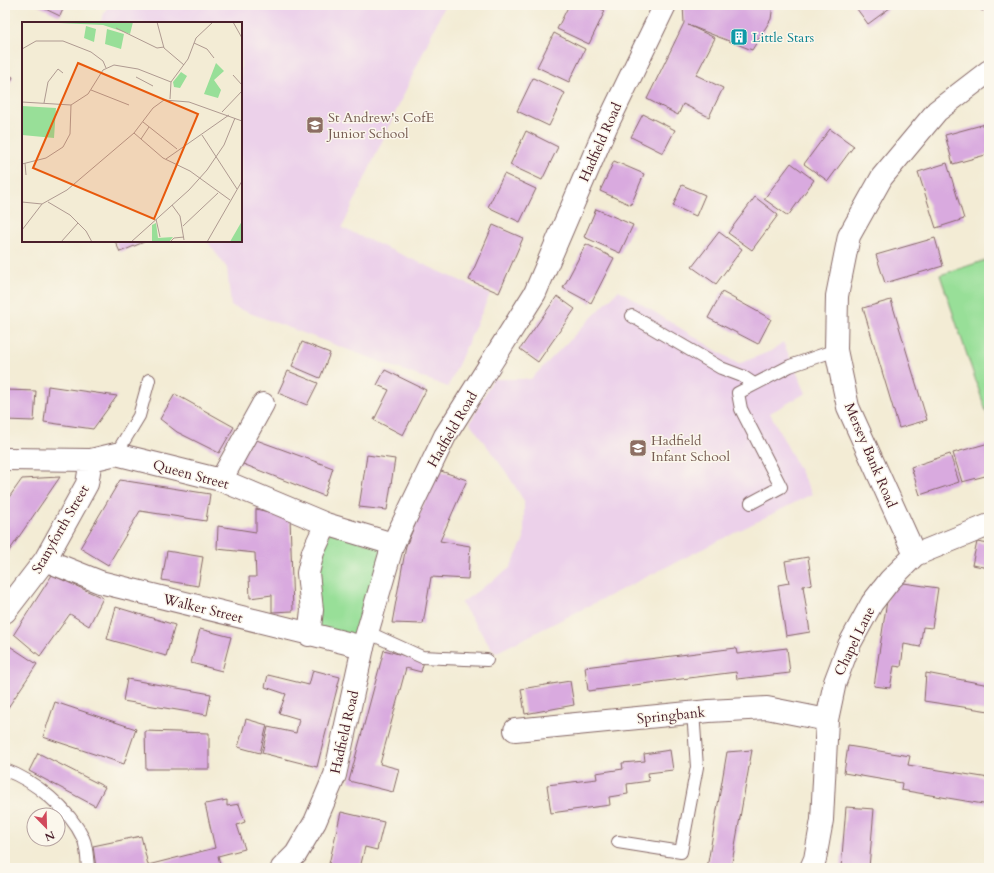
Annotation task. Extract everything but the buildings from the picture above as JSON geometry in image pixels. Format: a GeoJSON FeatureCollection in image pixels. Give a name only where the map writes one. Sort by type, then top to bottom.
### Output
{"type":"FeatureCollection","features":[{"type":"Feature","properties":{"kind":"street","name":"Hadfield Road"},"geometry":{"type":"LineString","coordinates":[[282,868],[296,854],[315,822],[335,775],[365,639],[393,544],[445,436],[535,293],[606,127],[665,5]]}},
{"type":"Feature","properties":{"kind":"street","name":"Mersey Bank Road"},"geometry":{"type":"LineString","coordinates":[[915,555],[848,407],[836,350],[837,296],[849,236],[882,177],[937,111],[989,70]]}},
{"type":"Feature","properties":{"kind":"street"},"geometry":{"type":"LineString","coordinates":[[221,480],[263,404]]}},
{"type":"Feature","properties":{"kind":"street","name":"Queen Street"},"geometry":{"type":"LineString","coordinates":[[5,459],[91,460],[116,454],[221,480],[326,524],[393,544]]}},
{"type":"Feature","properties":{"kind":"street","name":"Stanyforth Street"},"geometry":{"type":"LineString","coordinates":[[5,612],[45,560],[87,484],[91,460]]}},
{"type":"Feature","properties":{"kind":"street"},"geometry":{"type":"LineString","coordinates":[[309,635],[312,610],[308,573],[313,552],[326,524]]}},
{"type":"Feature","properties":{"kind":"street","name":"Chapel Lane"},"geometry":{"type":"LineString","coordinates":[[811,868],[815,859],[822,820],[827,720],[835,682],[849,645],[872,603],[890,580],[915,555],[989,525]]}},
{"type":"Feature","properties":{"kind":"street","name":"Walker Street"},"geometry":{"type":"LineString","coordinates":[[45,560],[100,582],[309,635],[365,639]]}},
{"type":"Feature","properties":{"kind":"street","name":"Springbank"},"geometry":{"type":"LineString","coordinates":[[515,730],[693,712],[767,708],[827,720]]}},
{"type":"Feature","properties":{"kind":"lane"},"geometry":{"type":"LineString","coordinates":[[632,316],[721,368],[742,376],[754,384]]}},
{"type":"Feature","properties":{"kind":"lane"},"geometry":{"type":"LineString","coordinates":[[751,503],[782,487],[741,409],[738,392],[790,366],[836,350]]}},
{"type":"Feature","properties":{"kind":"lane"},"geometry":{"type":"LineString","coordinates":[[116,454],[139,416],[149,380]]}},
{"type":"Feature","properties":{"kind":"lane"},"geometry":{"type":"LineString","coordinates":[[365,639],[422,657],[487,660]]}},
{"type":"Feature","properties":{"kind":"lane"},"geometry":{"type":"LineString","coordinates":[[618,842],[681,852],[696,767],[693,712]]}},
{"type":"Feature","properties":{"kind":"lane"},"geometry":{"type":"LineString","coordinates":[[5,770],[12,772],[49,796],[70,816],[84,838],[88,868]]}},
{"type":"Feature","properties":{"kind":"shaded area","name":"St Andrew's CofE Junior School"},"geometry":{"type":"Polygon","coordinates":[[[108,5],[445,5],[342,228],[490,294],[448,387],[231,306],[227,268],[208,242],[242,242],[242,22],[100,22],[108,5]]]}},
{"type":"Feature","properties":{"kind":"shaded area","name":"Hadfield Infant School"},"geometry":{"type":"Polygon","coordinates":[[[619,290],[738,364],[771,351],[783,342],[806,393],[770,413],[812,494],[495,653],[461,603],[510,568],[524,539],[524,501],[506,472],[470,423],[493,379],[531,379],[619,290]]]}},
{"type":"Feature","properties":{"kind":"green space"},"geometry":{"type":"Polygon","coordinates":[[[989,259],[989,420],[940,275],[989,259]]]}},
{"type":"Feature","properties":{"kind":"green space"},"geometry":{"type":"Polygon","coordinates":[[[329,532],[386,549],[360,639],[316,629],[316,578],[329,532]]]}},
{"type":"Feature","properties":{"kind":"place","name":"Little Stars"},"geometry":{"type":"Point","coordinates":[739,37]}},
{"type":"Feature","properties":{"kind":"place","name":"St Andrew's CofE Junior School"},"geometry":{"type":"Point","coordinates":[315,125]}},
{"type":"Feature","properties":{"kind":"place","name":"Hadfield Infant School"},"geometry":{"type":"Point","coordinates":[638,448]}}]}
